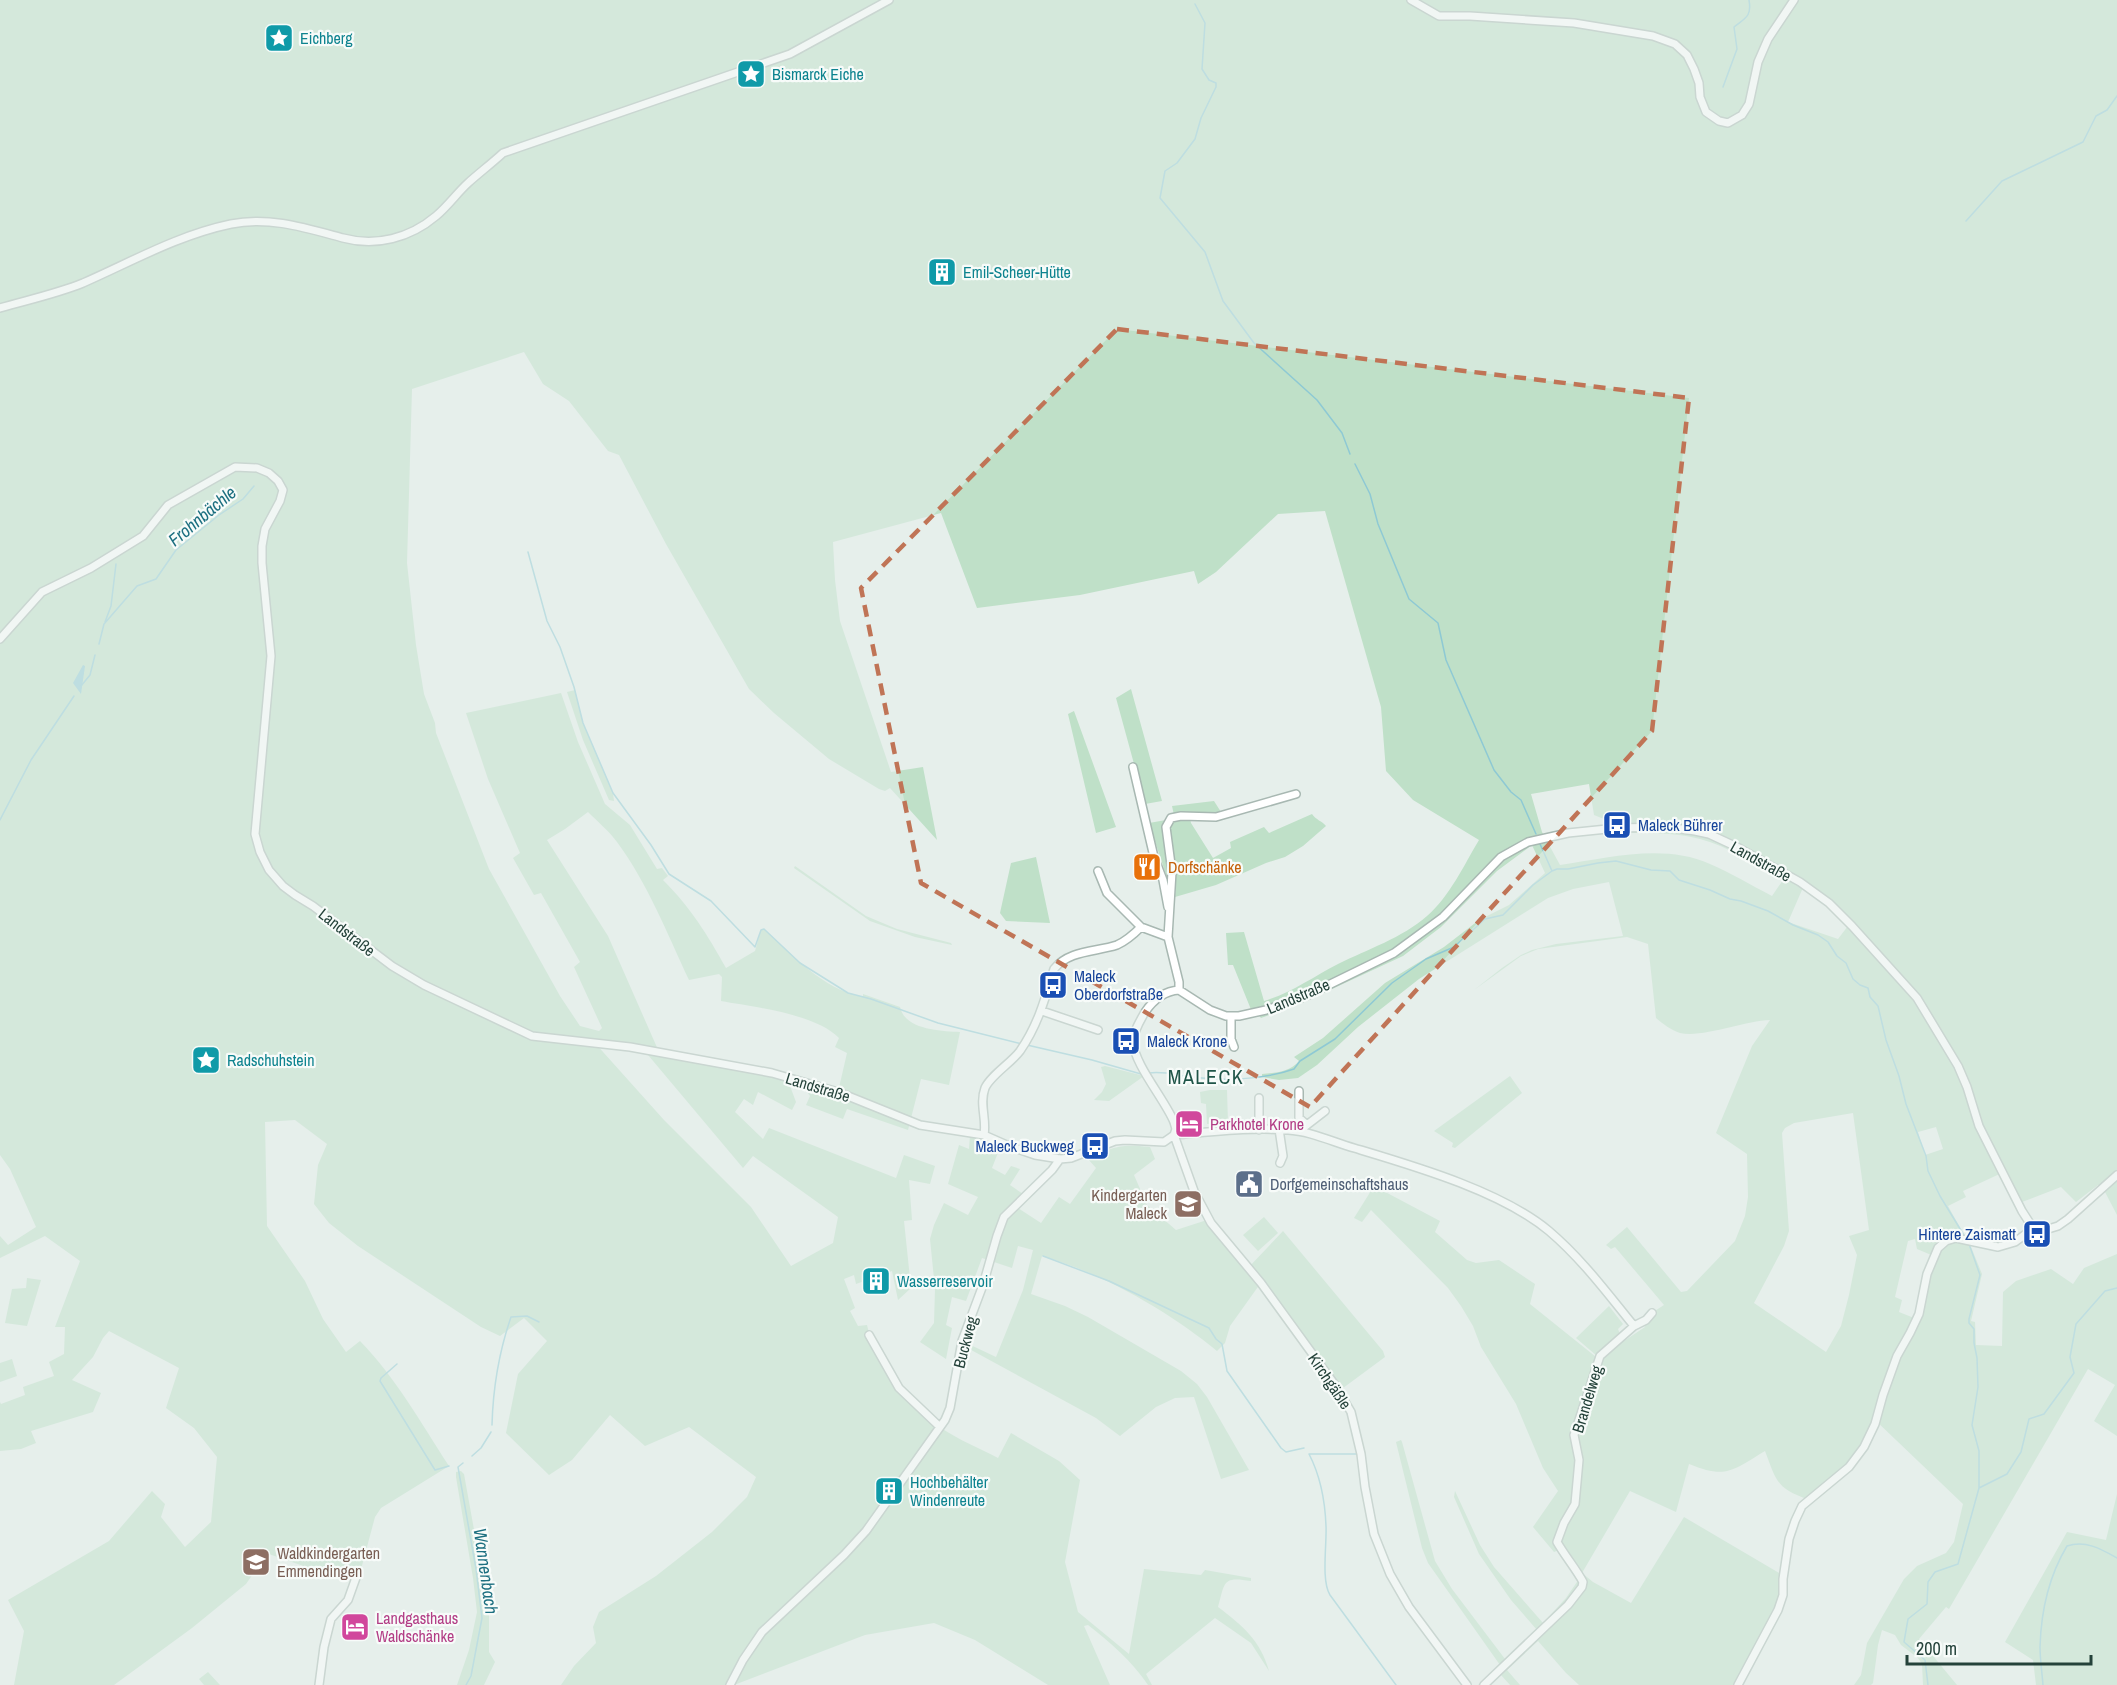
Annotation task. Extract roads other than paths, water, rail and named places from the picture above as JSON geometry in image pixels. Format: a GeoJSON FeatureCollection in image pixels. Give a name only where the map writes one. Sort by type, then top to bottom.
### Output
{"type":"FeatureCollection","features":[{"type":"Feature","properties":{"kind":"street"},"geometry":{"type":"LineString","coordinates":[[0,308],[82,283],[199,232],[231,224],[251,222],[288,224],[357,241],[396,239],[417,230],[437,215],[502,153],[790,54],[889,0]]}},
{"type":"Feature","properties":{"kind":"street"},"geometry":{"type":"LineString","coordinates":[[1411,0],[1438,16],[1470,16],[1574,24],[1653,36],[1675,44],[1687,55],[1694,69],[1706,112],[1719,121],[1728,123],[1742,115],[1749,104],[1758,62],[1768,39],[1794,0]]}},
{"type":"Feature","properties":{"kind":"street","name":"Landstraße"},"geometry":{"type":"LineString","coordinates":[[0,639],[42,592],[91,568],[143,536],[168,505],[235,467],[263,470],[278,481],[283,490],[280,501],[265,529],[262,546],[271,656],[255,834],[269,870],[295,896],[313,906],[392,966],[424,985],[532,1036],[630,1047],[772,1072],[838,1092],[920,1125],[984,1134],[1020,1150],[1060,1159],[1079,1156],[1115,1141],[1164,1142],[1174,1135]]}},
{"type":"Feature","properties":{"kind":"street"},"geometry":{"type":"LineString","coordinates":[[1133,767],[1154,857],[1163,880],[1170,910]]}},
{"type":"Feature","properties":{"kind":"street"},"geometry":{"type":"LineString","coordinates":[[1179,990],[1168,937],[1172,872],[1166,827],[1171,818],[1216,817],[1296,794]]}},
{"type":"Feature","properties":{"kind":"street","name":"Landstraße"},"geometry":{"type":"LineString","coordinates":[[1231,1017],[1286,1004],[1394,953],[1443,917],[1501,857],[1528,842],[1568,833],[1617,828],[1668,827],[1695,831],[1727,842],[1800,882],[1829,903],[1902,981],[1929,1016],[1958,1066],[1979,1126],[2028,1222],[2035,1227]]}},
{"type":"Feature","properties":{"kind":"street"},"geometry":{"type":"LineString","coordinates":[[1098,871],[1107,893],[1141,927],[1168,937]]}},
{"type":"Feature","properties":{"kind":"street"},"geometry":{"type":"LineString","coordinates":[[984,1134],[983,1095],[987,1084],[1013,1059],[1027,1040],[1042,1011],[1054,969],[1058,964],[1076,955],[1117,945],[1141,927]]}},
{"type":"Feature","properties":{"kind":"street"},"geometry":{"type":"LineString","coordinates":[[1234,1047],[1231,1039],[1231,1017],[1210,1010],[1179,990],[1166,992],[1147,1009],[1135,1030],[1133,1040],[1135,1050],[1140,1064],[1171,1113],[1176,1129],[1174,1135],[1279,1129],[1299,1131],[1422,1169],[1511,1206],[1548,1230],[1589,1269],[1634,1326]]}},
{"type":"Feature","properties":{"kind":"street"},"geometry":{"type":"LineString","coordinates":[[1042,1011],[1098,1030]]}},
{"type":"Feature","properties":{"kind":"street"},"geometry":{"type":"LineString","coordinates":[[1299,1091],[1299,1118],[1307,1125]]}},
{"type":"Feature","properties":{"kind":"street"},"geometry":{"type":"LineString","coordinates":[[1258,1098],[1259,1130]]}},
{"type":"Feature","properties":{"kind":"street"},"geometry":{"type":"LineString","coordinates":[[1299,1131],[1325,1111]]}},
{"type":"Feature","properties":{"kind":"street"},"geometry":{"type":"LineString","coordinates":[[1279,1129],[1283,1156],[1280,1163]]}},
{"type":"Feature","properties":{"kind":"street","name":"Kirchgäßle"},"geometry":{"type":"LineString","coordinates":[[1174,1135],[1194,1191],[1211,1223],[1261,1283],[1352,1412],[1374,1534],[1390,1574],[1409,1607],[1467,1685]]}},
{"type":"Feature","properties":{"kind":"street","name":"Buckweg"},"geometry":{"type":"LineString","coordinates":[[730,1685],[762,1632],[856,1543],[940,1427],[950,1408],[962,1341],[1004,1217],[1052,1170],[1060,1159]]}},
{"type":"Feature","properties":{"kind":"street"},"geometry":{"type":"LineString","coordinates":[[1738,1685],[1778,1610],[1783,1595],[1789,1539],[1795,1521],[1803,1506],[1850,1467],[1864,1447],[1875,1424],[1882,1395],[1918,1314],[1927,1274],[1938,1248],[1946,1241],[1956,1238],[1998,1247],[2015,1242],[2035,1227],[2045,1230],[2058,1226],[2117,1175]]}},
{"type":"Feature","properties":{"kind":"street","name":"Brandelweg"},"geometry":{"type":"LineString","coordinates":[[1484,1685],[1568,1605],[1582,1587],[1581,1578],[1557,1542],[1564,1523],[1575,1504],[1579,1460],[1574,1436],[1600,1356],[1652,1313]]}},
{"type":"Feature","properties":{"kind":"street"},"geometry":{"type":"LineString","coordinates":[[869,1335],[899,1388],[940,1427]]}},
{"type":"Feature","properties":{"kind":"street"},"geometry":{"type":"LineString","coordinates":[[319,1685],[324,1647],[331,1619],[348,1599],[358,1572]]}},
{"type":"Feature","properties":{"kind":"water"},"geometry":{"type":"Polygon","coordinates":[[[83,665],[85,666],[81,694],[73,683],[83,665]]]}},
{"type":"Feature","properties":{"kind":"waterway"},"geometry":{"type":"LineString","coordinates":[[1723,87],[1737,49],[1734,27],[1748,14],[1749,0]]}},
{"type":"Feature","properties":{"kind":"waterway"},"geometry":{"type":"LineString","coordinates":[[1195,4],[1205,23],[1202,69],[1209,80],[1216,83],[1216,87],[1201,118],[1195,139],[1177,163],[1165,171],[1160,198],[1205,252],[1223,301],[1254,343],[1317,400],[1342,433],[1350,454]]}},
{"type":"Feature","properties":{"kind":"waterway"},"geometry":{"type":"LineString","coordinates":[[1966,221],[2002,181],[2083,142],[2096,116],[2107,110],[2117,96]]}},
{"type":"Feature","properties":{"kind":"waterway"},"geometry":{"type":"LineString","coordinates":[[1355,464],[1370,494],[1378,524],[1409,599],[1438,623],[1446,660],[1494,770],[1511,792],[1521,800],[1536,834]]}},
{"type":"Feature","properties":{"kind":"waterway","name":"Frohnbächle"},"geometry":{"type":"LineString","coordinates":[[99,644],[104,624],[137,586],[156,579],[176,550],[219,515],[243,499],[254,486]]}},
{"type":"Feature","properties":{"kind":"waterway"},"geometry":{"type":"LineString","coordinates":[[528,552],[547,621],[560,647],[574,687],[583,723],[613,793],[669,874],[711,901],[755,947],[761,930],[764,929],[800,963],[848,993],[938,1023],[1022,1044]]}},
{"type":"Feature","properties":{"kind":"waterway"},"geometry":{"type":"LineString","coordinates":[[105,622],[111,606],[116,564]]}},
{"type":"Feature","properties":{"kind":"waterway","name":"Frohnbächle"},"geometry":{"type":"LineString","coordinates":[[81,686],[90,675],[95,655]]}},
{"type":"Feature","properties":{"kind":"waterway","name":"Frohnbächle"},"geometry":{"type":"LineString","coordinates":[[0,820],[31,760],[74,696]]}},
{"type":"Feature","properties":{"kind":"waterway"},"geometry":{"type":"LineString","coordinates":[[1540,844],[1552,871]]}},
{"type":"Feature","properties":{"kind":"waterway"},"geometry":{"type":"LineString","coordinates":[[1149,1073],[1229,1079],[1256,1077],[1294,1069],[1300,1061],[1335,1039],[1392,983],[1426,959],[1454,947],[1485,919],[1503,915],[1533,885],[1552,871],[1616,861],[1651,870],[1670,871],[1679,880],[1768,911],[1793,925],[1818,935],[1828,942],[1837,956],[1846,963],[1853,979],[1868,988],[1870,997],[1878,1006],[1906,1104],[1926,1156],[1928,1171],[1965,1237]]}},
{"type":"Feature","properties":{"kind":"waterway"},"geometry":{"type":"LineString","coordinates":[[1027,1045],[1141,1074]]}},
{"type":"Feature","properties":{"kind":"waterway"},"geometry":{"type":"LineString","coordinates":[[1969,1244],[1980,1275],[1969,1319],[1974,1329],[1977,1358],[1978,1387],[1972,1425],[1979,1451],[1979,1488]]}},
{"type":"Feature","properties":{"kind":"waterway"},"geometry":{"type":"LineString","coordinates":[[1043,1256],[1109,1281],[1209,1328],[1222,1344],[1227,1371],[1281,1448],[1286,1452],[1304,1448]]}},
{"type":"Feature","properties":{"kind":"waterway"},"geometry":{"type":"LineString","coordinates":[[1928,1685],[1925,1660],[1904,1642],[1908,1619],[1927,1604],[1928,1582],[1935,1572],[1958,1564],[1979,1488],[2007,1474],[2021,1452],[2029,1419],[2044,1414],[2074,1373],[2070,1357],[2076,1324],[2105,1291],[2117,1288]]}},
{"type":"Feature","properties":{"kind":"waterway","name":"Wannenbach"},"geometry":{"type":"LineString","coordinates":[[492,1425],[497,1370],[511,1317],[527,1316],[539,1322]]}},
{"type":"Feature","properties":{"kind":"waterway","name":"Wannenbach"},"geometry":{"type":"LineString","coordinates":[[397,1364],[380,1381],[435,1470],[449,1466]]}},
{"type":"Feature","properties":{"kind":"waterway","name":"Wannenbach"},"geometry":{"type":"LineString","coordinates":[[472,1456],[481,1448],[491,1432]]}},
{"type":"Feature","properties":{"kind":"waterway"},"geometry":{"type":"LineString","coordinates":[[1357,1454],[1309,1454],[1322,1489],[1325,1507],[1327,1589],[1396,1685]]}},
{"type":"Feature","properties":{"kind":"waterway","name":"Wannenbach"},"geometry":{"type":"LineString","coordinates":[[463,1463],[458,1467],[482,1618],[471,1676],[466,1685]]}},
{"type":"Feature","properties":{"kind":"waterway"},"geometry":{"type":"LineString","coordinates":[[2043,1685],[2040,1647],[2044,1608],[2055,1570],[2067,1546],[2087,1545],[2117,1558]]}},
{"type":"Feature","properties":{"kind":"place","name":"Eichberg"},"geometry":{"type":"Point","coordinates":[279,38]}},
{"type":"Feature","properties":{"kind":"place","name":"Bismarck Eiche"},"geometry":{"type":"Point","coordinates":[751,74]}},
{"type":"Feature","properties":{"kind":"place","name":"Emil-Scheer-Hütte"},"geometry":{"type":"Point","coordinates":[942,272]}},
{"type":"Feature","properties":{"kind":"place","name":"Maleck Bührer"},"geometry":{"type":"Point","coordinates":[1617,825]}},
{"type":"Feature","properties":{"kind":"place","name":"Dorfschänke"},"geometry":{"type":"Point","coordinates":[1147,867]}},
{"type":"Feature","properties":{"kind":"place","name":"Maleck Oberdorfstraße"},"geometry":{"type":"Point","coordinates":[1053,985]}},
{"type":"Feature","properties":{"kind":"place","name":"Maleck Krone"},"geometry":{"type":"Point","coordinates":[1126,1041]}},
{"type":"Feature","properties":{"kind":"place","name":"Radschuhstein"},"geometry":{"type":"Point","coordinates":[206,1060]}},
{"type":"Feature","properties":{"kind":"place","name":"Parkhotel Krone"},"geometry":{"type":"Point","coordinates":[1189,1124]}},
{"type":"Feature","properties":{"kind":"place","name":"Maleck Buckweg"},"geometry":{"type":"Point","coordinates":[1095,1146]}},
{"type":"Feature","properties":{"kind":"place","name":"Dorfgemeinschaftshaus"},"geometry":{"type":"Point","coordinates":[1249,1184]}},
{"type":"Feature","properties":{"kind":"place","name":"Kindergarten Maleck"},"geometry":{"type":"Point","coordinates":[1188,1204]}},
{"type":"Feature","properties":{"kind":"place","name":"Hintere Zaismatt"},"geometry":{"type":"Point","coordinates":[2037,1234]}},
{"type":"Feature","properties":{"kind":"place","name":"Wasserreservoir"},"geometry":{"type":"Point","coordinates":[876,1281]}},
{"type":"Feature","properties":{"kind":"place","name":"Hochbehälter Windenreute"},"geometry":{"type":"Point","coordinates":[889,1491]}},
{"type":"Feature","properties":{"kind":"place","name":"Waldkindergarten Emmendingen"},"geometry":{"type":"Point","coordinates":[256,1562]}},
{"type":"Feature","properties":{"kind":"place","name":"Landgasthaus Waldschänke"},"geometry":{"type":"Point","coordinates":[355,1627]}},
{"type":"Feature","properties":{"kind":"district","name":"MALECK"},"geometry":{"type":"Point","coordinates":[1206,1076]}}]}
